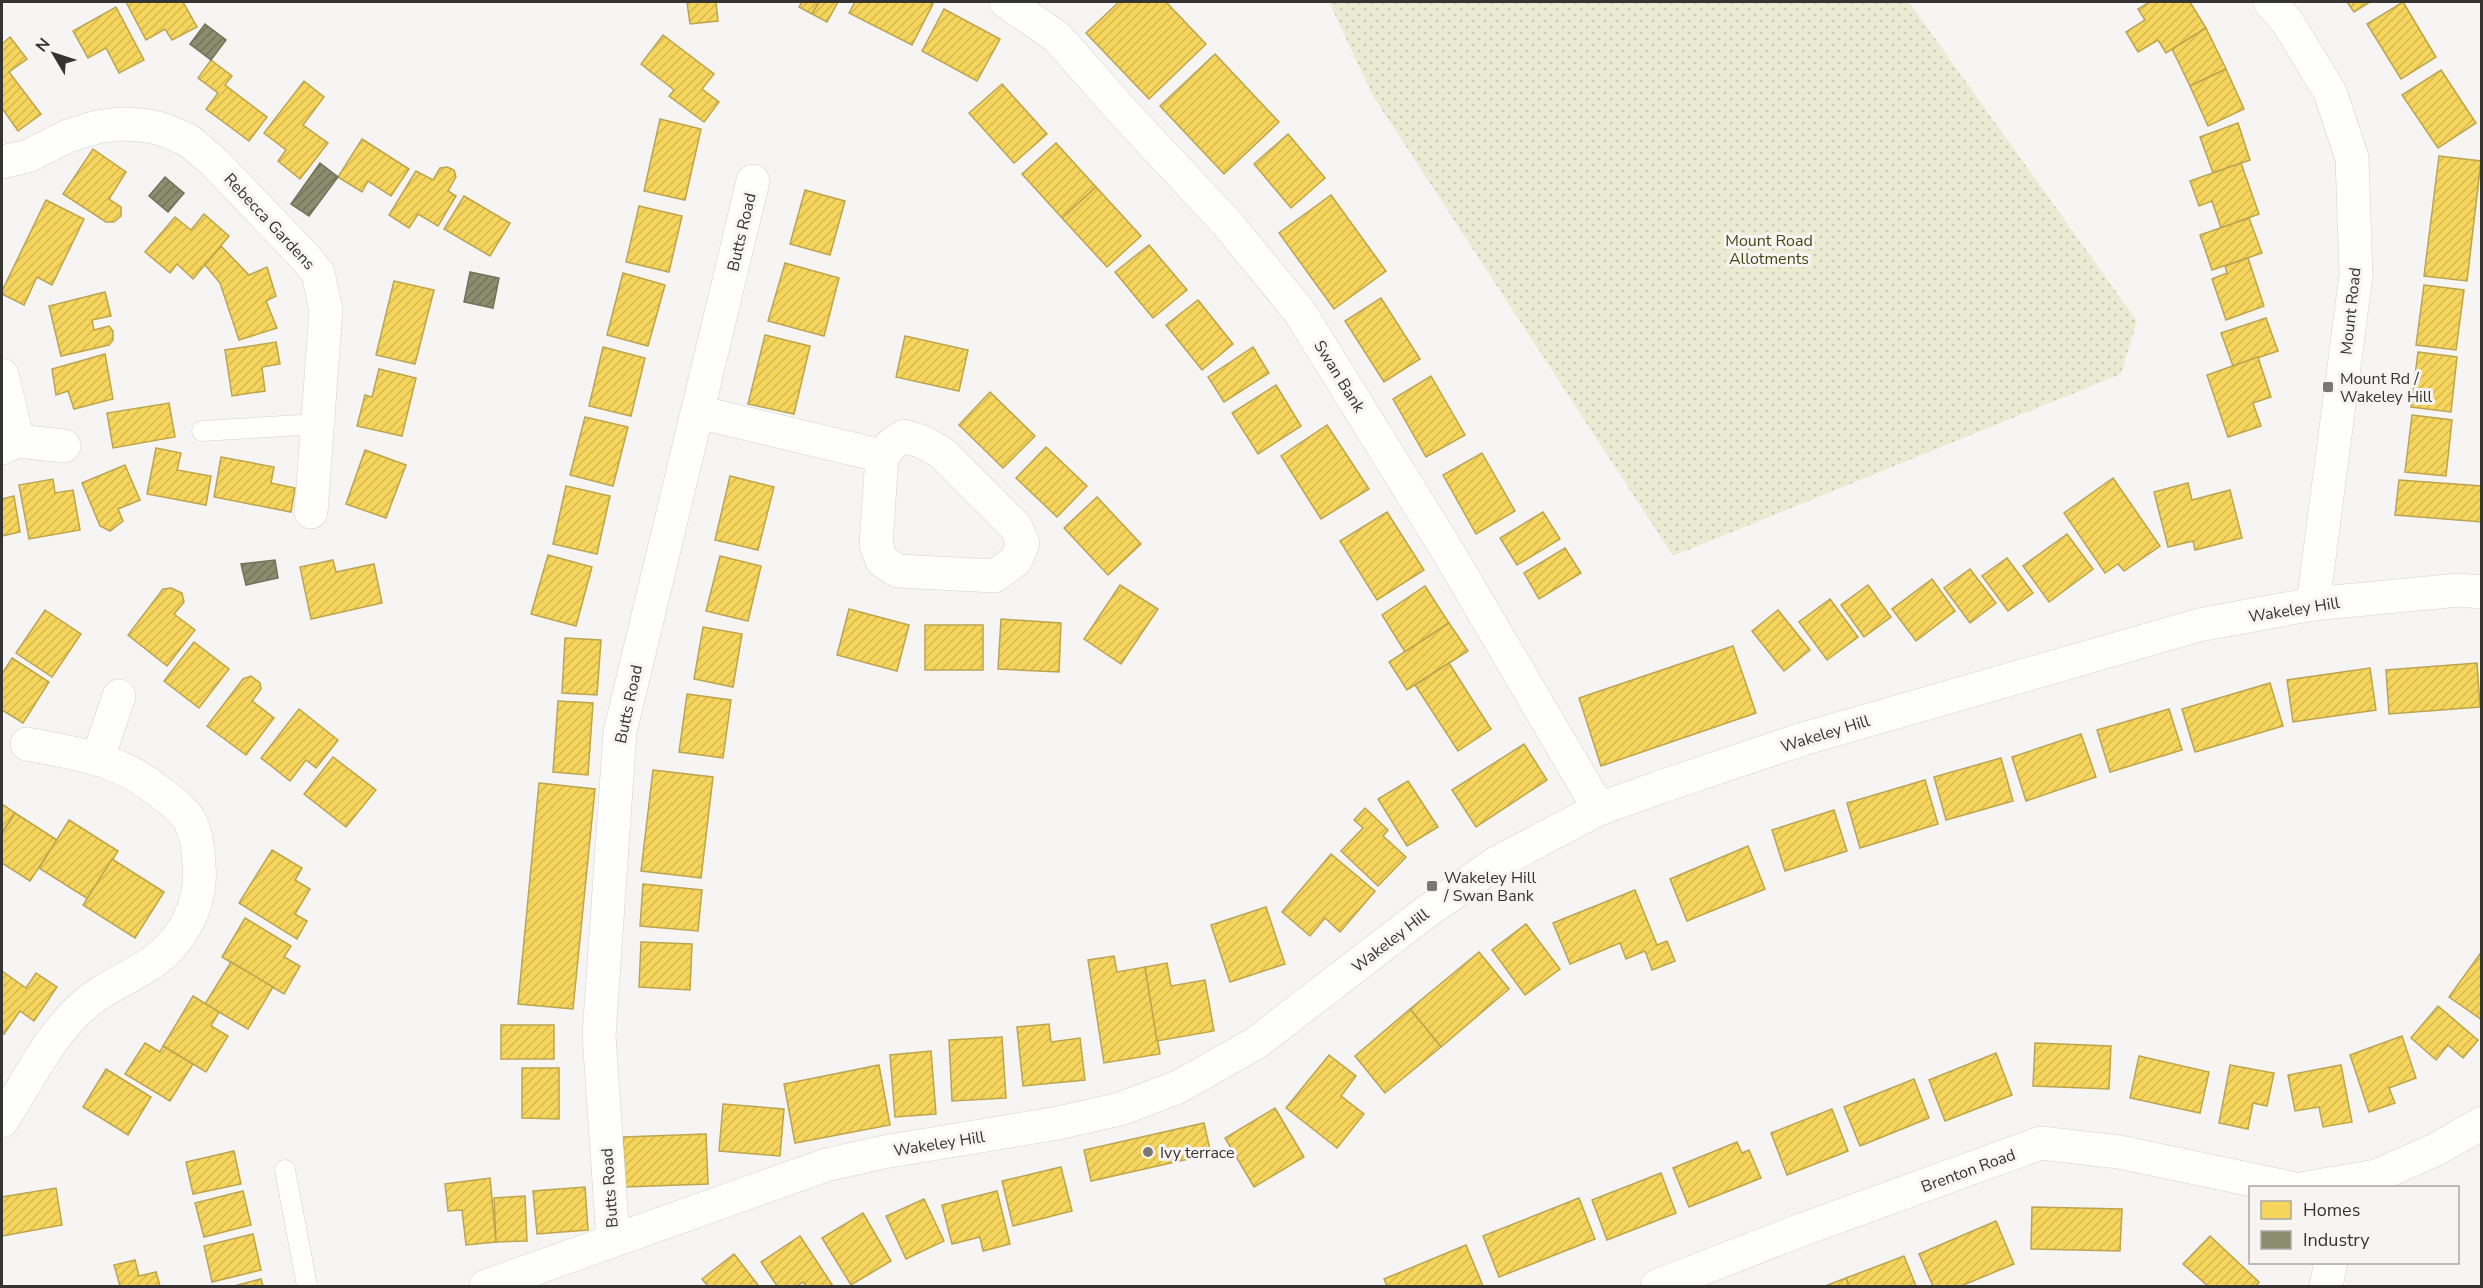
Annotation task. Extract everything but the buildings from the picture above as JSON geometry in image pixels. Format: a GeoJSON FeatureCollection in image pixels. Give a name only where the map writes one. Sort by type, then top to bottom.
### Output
{"type":"FeatureCollection","features":[{"type":"Feature","properties":{"kind":"street","name":"Swan Bank"},"geometry":{"type":"LineString","coordinates":[[1006,2],[1057,37],[1226,222],[1299,311],[1447,550],[1599,809]]}},
{"type":"Feature","properties":{"kind":"street","name":"Mount Road"},"geometry":{"type":"LineString","coordinates":[[2270,2],[2288,23],[2330,92],[2352,158],[2356,275],[2313,603]]}},
{"type":"Feature","properties":{"kind":"street","name":"Rebecca Gardens"},"geometry":{"type":"LineString","coordinates":[[2,162],[28,156],[68,136],[97,127],[119,124],[162,129],[188,140],[214,162],[318,273],[326,310],[311,512]]}},
{"type":"Feature","properties":{"kind":"street","name":"Butts Road"},"geometry":{"type":"LineString","coordinates":[[612,1240],[599,1035],[620,732],[753,181]]}},
{"type":"Feature","properties":{"kind":"street"},"geometry":{"type":"LineString","coordinates":[[2,375],[10,445],[64,446]]}},
{"type":"Feature","properties":{"kind":"street"},"geometry":{"type":"LineString","coordinates":[[698,412],[882,456]]}},
{"type":"Feature","properties":{"kind":"street"},"geometry":{"type":"LineString","coordinates":[[904,436],[923,442],[942,453],[1016,527],[1023,543],[1016,560],[995,576],[898,571],[882,561],[876,545],[882,456],[892,444],[904,436]]}},
{"type":"Feature","properties":{"kind":"street","name":"Wakeley Hill"},"geometry":{"type":"LineString","coordinates":[[486,1287],[826,1165],[884,1152],[1068,1121],[1120,1109],[1178,1087],[1256,1043],[1422,915],[1496,863],[1599,809],[1803,739],[2199,625],[2313,603],[2459,590],[2481,592]]}},
{"type":"Feature","properties":{"kind":"street"},"geometry":{"type":"LineString","coordinates":[[98,758],[119,696]]}},
{"type":"Feature","properties":{"kind":"street"},"geometry":{"type":"LineString","coordinates":[[2,1121],[42,1054],[84,1006],[168,949],[186,927],[196,903],[200,876],[197,840],[189,819],[143,778],[98,758],[27,744]]}},
{"type":"Feature","properties":{"kind":"street"},"geometry":{"type":"LineString","coordinates":[[2324,1186],[2376,1176],[2435,1150],[2481,1123]]}},
{"type":"Feature","properties":{"kind":"street","name":"Brenton Road"},"geometry":{"type":"LineString","coordinates":[[1657,1287],[1801,1230],[2042,1143],[2120,1152],[2282,1186]]}},
{"type":"Feature","properties":{"kind":"street"},"geometry":{"type":"LineString","coordinates":[[2326,1287],[2331,1264]]}},
{"type":"Feature","properties":{"kind":"lane"},"geometry":{"type":"LineString","coordinates":[[202,431],[318,424]]}},
{"type":"Feature","properties":{"kind":"lane"},"geometry":{"type":"LineString","coordinates":[[285,1170],[308,1287]]}},
{"type":"Feature","properties":{"kind":"green space","name":"Mount Road Allotments"},"geometry":{"type":"Polygon","coordinates":[[[1329,2],[1909,2],[2137,321],[2121,374],[1673,556],[1373,96],[1329,2]]]}},
{"type":"Feature","properties":{"kind":"place","name":"Mount Rd / Wakeley Hill"},"geometry":{"type":"Point","coordinates":[2328,387]}},
{"type":"Feature","properties":{"kind":"place","name":"Wakeley Hill / Swan Bank"},"geometry":{"type":"Point","coordinates":[1432,886]}},
{"type":"Feature","properties":{"kind":"place","name":"Ivy terrace"},"geometry":{"type":"Point","coordinates":[1148,1152]}}]}
